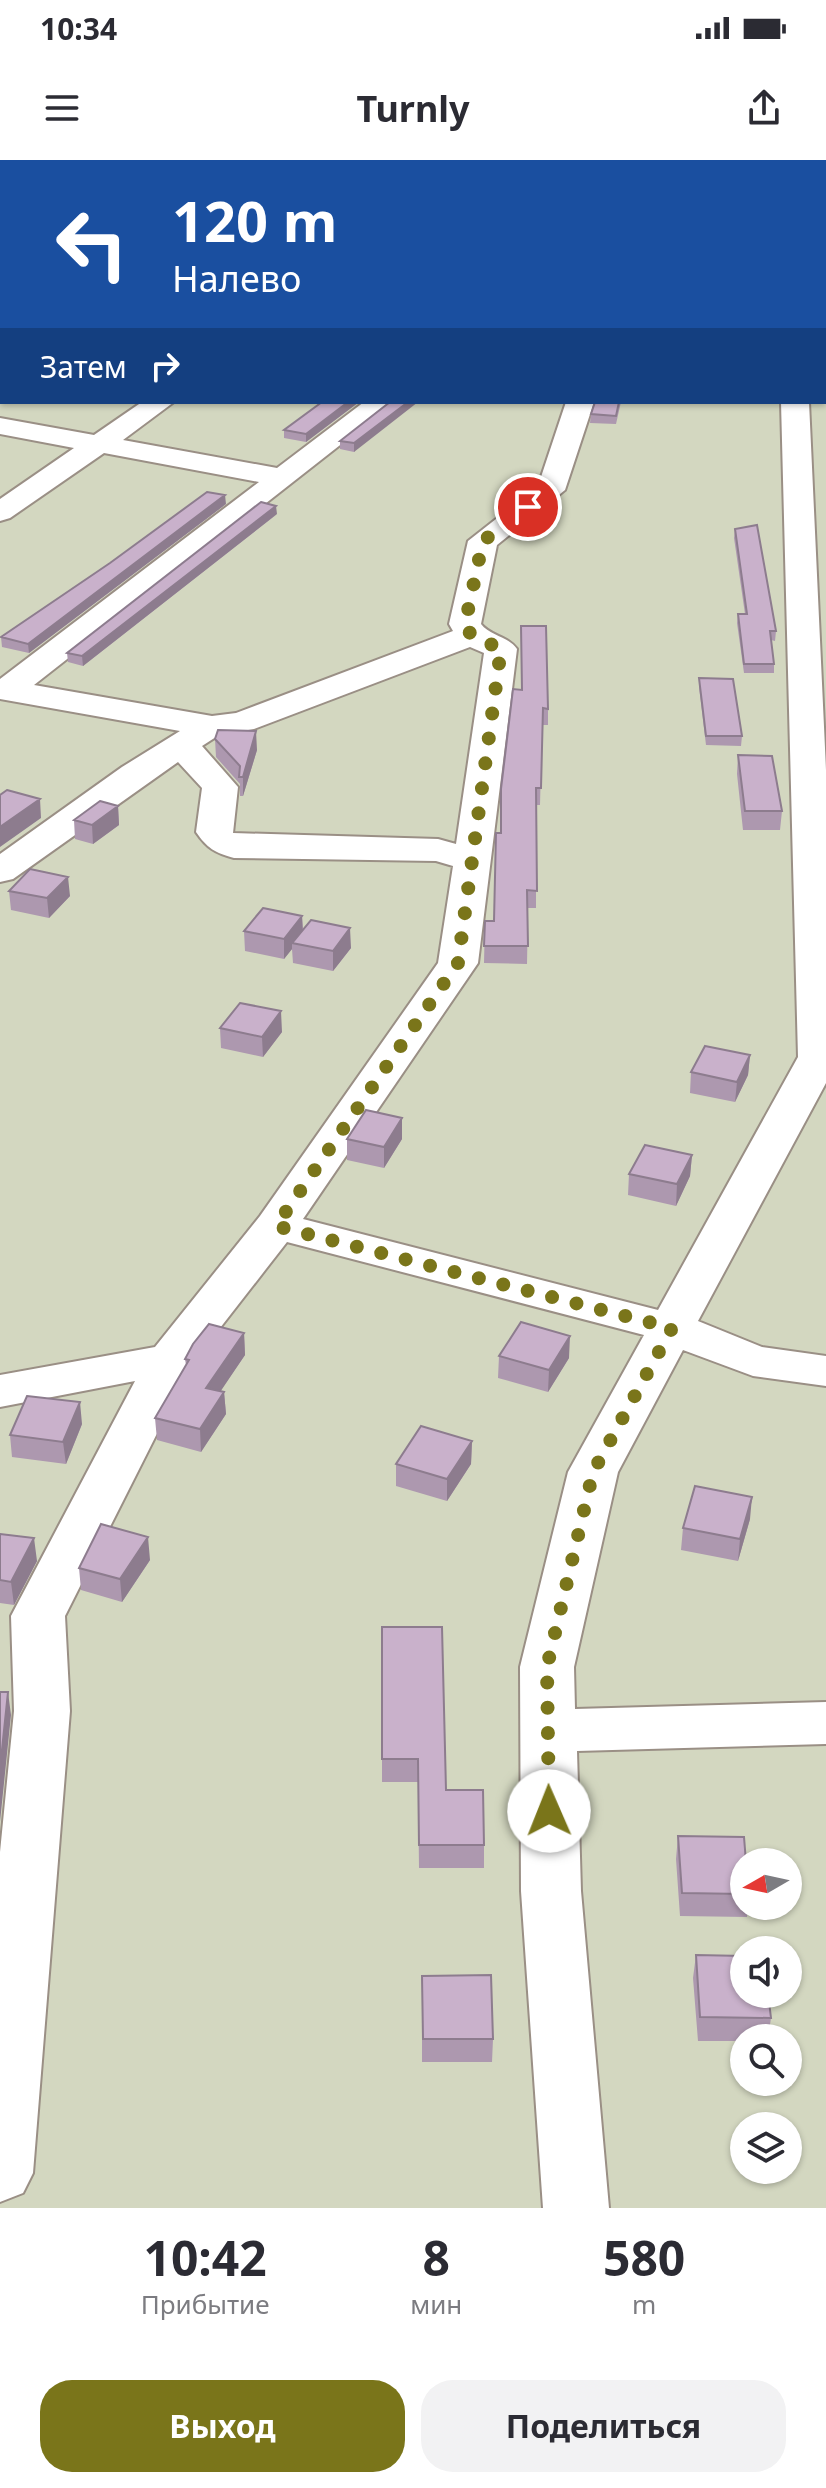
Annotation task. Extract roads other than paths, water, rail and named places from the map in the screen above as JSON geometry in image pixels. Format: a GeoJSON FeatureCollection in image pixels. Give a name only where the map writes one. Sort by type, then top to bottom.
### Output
{"type":"FeatureCollection","features":[{"type":"Feature","properties":{"kind":"street"},"geometry":{"type":"LineString","coordinates":[[0,512],[157,404]]}},
{"type":"Feature","properties":{"kind":"street"},"geometry":{"type":"LineString","coordinates":[[3,690],[378,404]]}},
{"type":"Feature","properties":{"kind":"street"},"geometry":{"type":"LineString","coordinates":[[0,2173],[42,1711],[38,1616],[171,1359],[276,1226],[458,963],[501,649],[471,635],[465,624],[483,541],[551,490],[579,404]]}},
{"type":"Feature","properties":{"kind":"street"},"geometry":{"type":"LineString","coordinates":[[576,2208],[551,1891],[547,1667],[593,1472],[672,1328],[807,1112],[819,1057],[812,532],[804,411]]}},
{"type":"Feature","properties":{"kind":"street"},"geometry":{"type":"LineString","coordinates":[[0,426],[284,478]]}},
{"type":"Feature","properties":{"kind":"street"},"geometry":{"type":"LineString","coordinates":[[3,690],[212,726],[242,722],[471,635]]}},
{"type":"Feature","properties":{"kind":"street"},"geometry":{"type":"LineString","coordinates":[[0,871],[134,774],[212,726]]}},
{"type":"Feature","properties":{"kind":"street"},"geometry":{"type":"LineString","coordinates":[[182,745],[220,787],[214,832],[220,841],[234,847],[438,850],[474,860]]}},
{"type":"Feature","properties":{"kind":"street"},"geometry":{"type":"LineString","coordinates":[[276,1226],[672,1328],[753,1361],[826,1371]]}},
{"type":"Feature","properties":{"kind":"street"},"geometry":{"type":"LineString","coordinates":[[0,1391],[171,1359]]}},
{"type":"Feature","properties":{"kind":"street"},"geometry":{"type":"LineString","coordinates":[[548,1731],[826,1723]]}}]}
